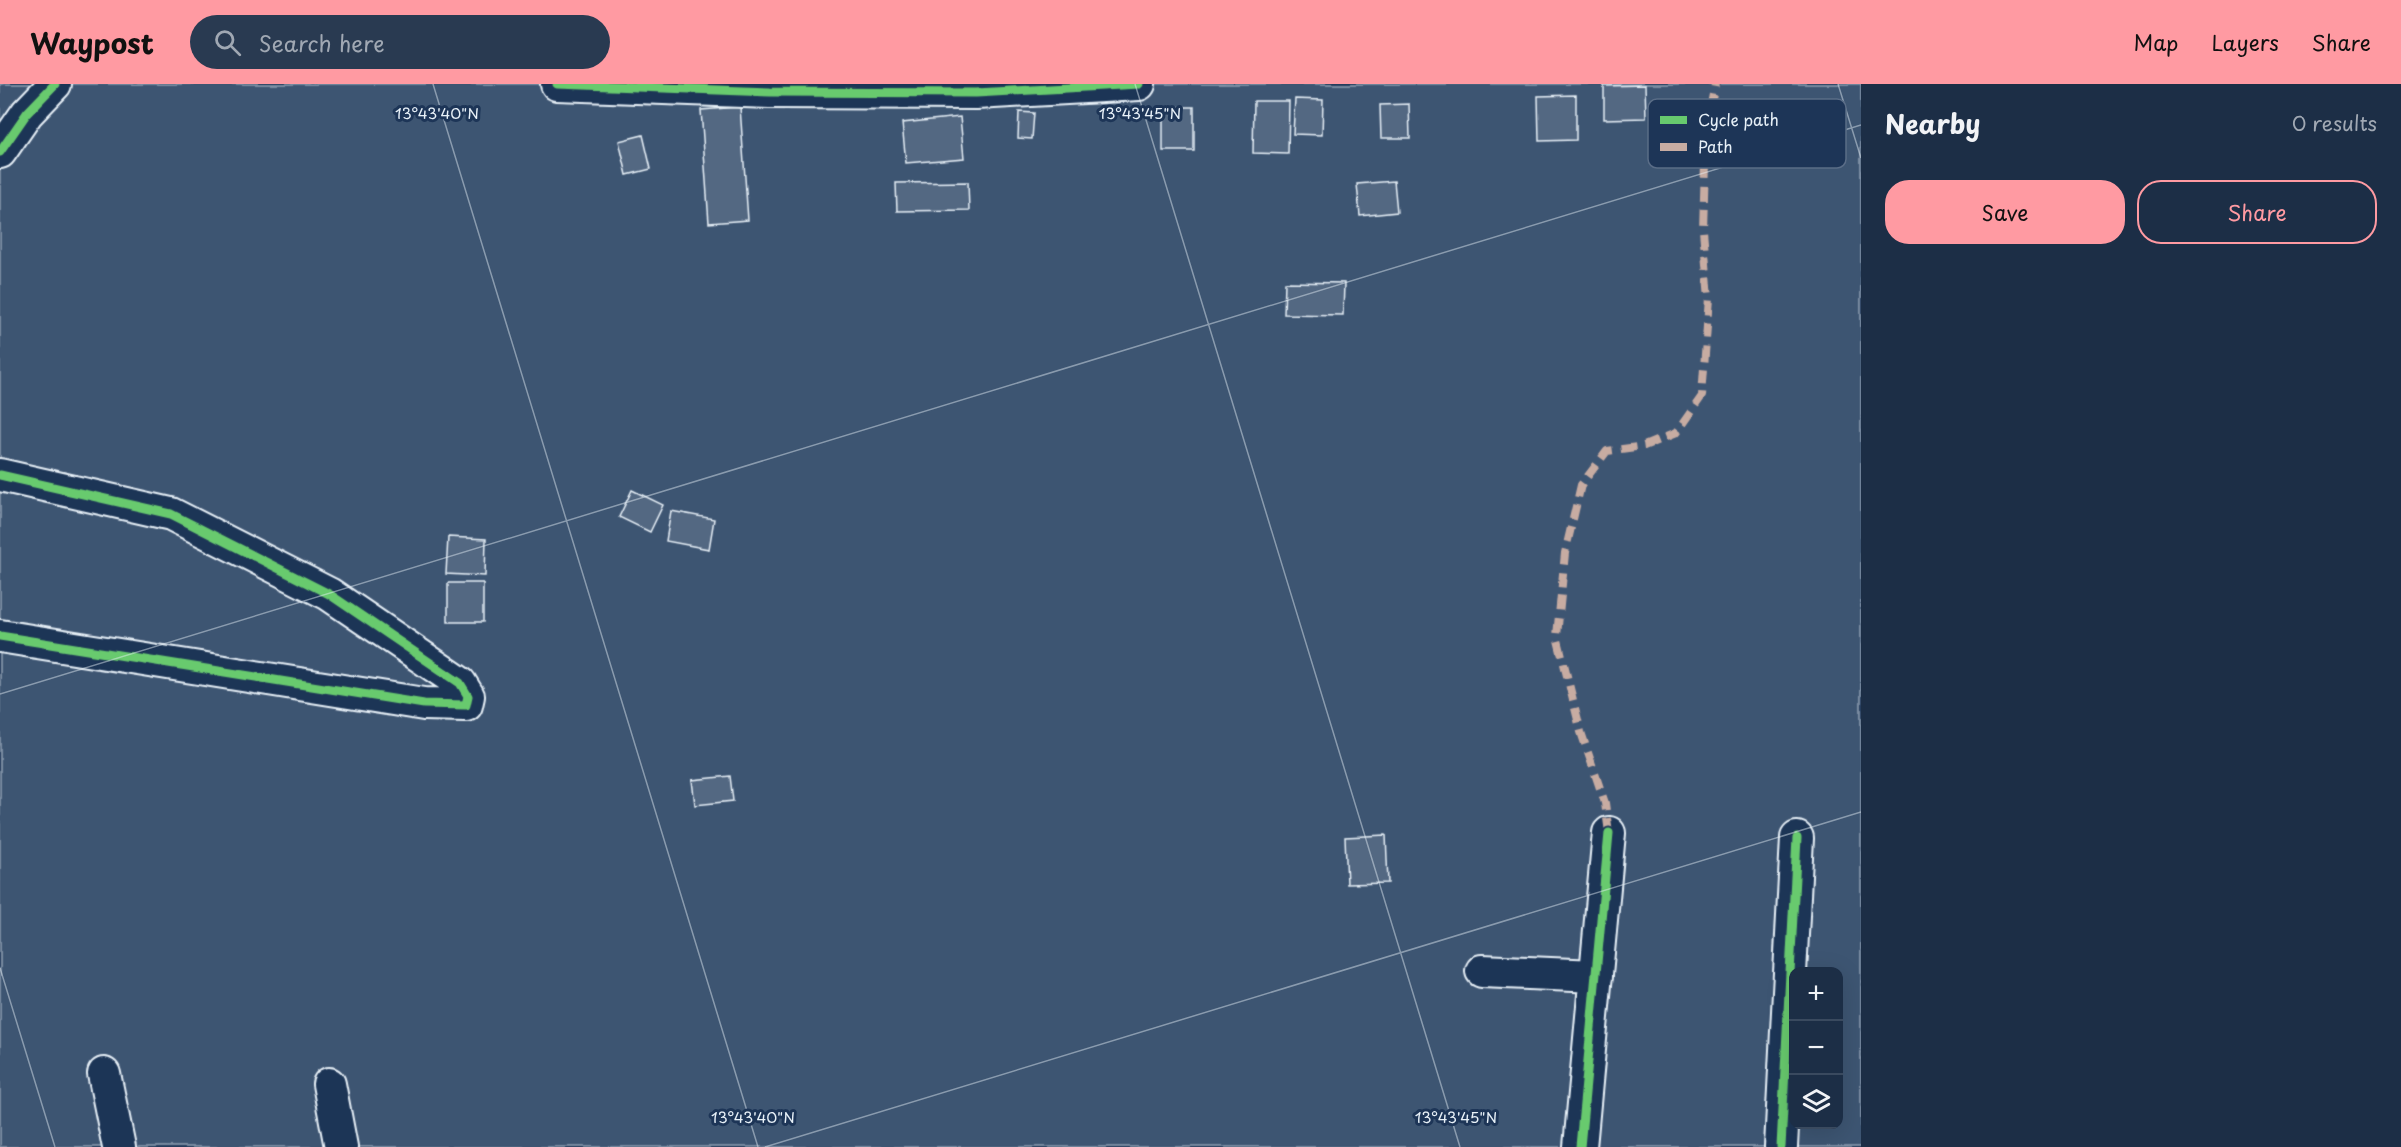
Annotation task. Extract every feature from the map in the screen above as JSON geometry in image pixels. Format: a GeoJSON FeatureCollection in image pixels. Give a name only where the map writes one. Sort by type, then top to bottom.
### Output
{"type":"FeatureCollection","features":[{"type":"Feature","properties":{"kind":"street"},"geometry":{"type":"LineString","coordinates":[[0,152],[27,113],[55,84]]}},
{"type":"Feature","properties":{"kind":"street"},"geometry":{"type":"LineString","coordinates":[[557,84],[770,92],[976,93],[1139,84]]}},
{"type":"Feature","properties":{"kind":"street"},"geometry":{"type":"LineString","coordinates":[[0,475],[171,514],[329,594],[460,683],[468,696],[466,705],[424,704],[0,636]]}},
{"type":"Feature","properties":{"kind":"street"},"geometry":{"type":"LineString","coordinates":[[1580,1147],[1609,834]]}},
{"type":"Feature","properties":{"kind":"street"},"geometry":{"type":"LineString","coordinates":[[1781,1147],[1797,837]]}},
{"type":"Feature","properties":{"kind":"street"},"geometry":{"type":"LineString","coordinates":[[1482,971],[1596,976]]}},
{"type":"Feature","properties":{"kind":"street"},"geometry":{"type":"LineString","coordinates":[[104,1074],[119,1147]]}},
{"type":"Feature","properties":{"kind":"street"},"geometry":{"type":"LineString","coordinates":[[329,1084],[341,1147]]}},
{"type":"Feature","properties":{"kind":"shaded area"},"geometry":{"type":"Polygon","coordinates":[[[0,84],[1861,84],[1861,1147],[0,1147],[0,84]]]}},
{"type":"Feature","properties":{"kind":"building"},"geometry":{"type":"Polygon","coordinates":[[[1645,85],[1646,118],[1604,119],[1604,86],[1645,85]]]}},
{"type":"Feature","properties":{"kind":"building"},"geometry":{"type":"Polygon","coordinates":[[[1576,95],[1576,140],[1539,141],[1538,96],[1576,95]]]}},
{"type":"Feature","properties":{"kind":"building"},"geometry":{"type":"Polygon","coordinates":[[[1295,99],[1323,100],[1322,135],[1293,134],[1295,99]]]}},
{"type":"Feature","properties":{"kind":"building"},"geometry":{"type":"Polygon","coordinates":[[[1254,101],[1289,101],[1288,154],[1253,153],[1254,101]]]}},
{"type":"Feature","properties":{"kind":"building"},"geometry":{"type":"Polygon","coordinates":[[[1409,104],[1410,138],[1381,138],[1380,105],[1409,104]]]}},
{"type":"Feature","properties":{"kind":"building"},"geometry":{"type":"Polygon","coordinates":[[[740,107],[748,220],[709,223],[701,110],[740,107]]]}},
{"type":"Feature","properties":{"kind":"building"},"geometry":{"type":"Polygon","coordinates":[[[1163,107],[1194,107],[1194,151],[1163,151],[1163,107]]]}},
{"type":"Feature","properties":{"kind":"building"},"geometry":{"type":"Polygon","coordinates":[[[1019,112],[1034,113],[1032,139],[1018,138],[1019,112]]]}},
{"type":"Feature","properties":{"kind":"building"},"geometry":{"type":"Polygon","coordinates":[[[960,117],[964,158],[906,163],[902,123],[960,117]]]}},
{"type":"Feature","properties":{"kind":"building"},"geometry":{"type":"Polygon","coordinates":[[[643,135],[651,169],[627,175],[619,141],[643,135]]]}},
{"type":"Feature","properties":{"kind":"building"},"geometry":{"type":"Polygon","coordinates":[[[1394,181],[1397,212],[1360,216],[1357,184],[1394,181]]]}},
{"type":"Feature","properties":{"kind":"building"},"geometry":{"type":"Polygon","coordinates":[[[968,182],[969,210],[897,211],[896,183],[968,182]]]}},
{"type":"Feature","properties":{"kind":"building"},"geometry":{"type":"Polygon","coordinates":[[[1285,282],[1344,283],[1343,315],[1284,314],[1285,282]]]}},
{"type":"Feature","properties":{"kind":"building"},"geometry":{"type":"Polygon","coordinates":[[[632,490],[663,505],[650,532],[619,517],[632,490]]]}},
{"type":"Feature","properties":{"kind":"building"},"geometry":{"type":"Polygon","coordinates":[[[671,511],[714,519],[709,549],[666,541],[671,511]]]}},
{"type":"Feature","properties":{"kind":"building"},"geometry":{"type":"Polygon","coordinates":[[[448,537],[486,539],[485,576],[446,574],[448,537]]]}},
{"type":"Feature","properties":{"kind":"building"},"geometry":{"type":"Polygon","coordinates":[[[448,583],[483,583],[483,622],[448,622],[448,583]]]}},
{"type":"Feature","properties":{"kind":"building"},"geometry":{"type":"Polygon","coordinates":[[[730,776],[733,801],[695,805],[692,780],[730,776]]]}},
{"type":"Feature","properties":{"kind":"building"},"geometry":{"type":"Polygon","coordinates":[[[1386,835],[1388,883],[1347,884],[1345,837],[1386,835]]]}},
{"type":"Feature","properties":{"kind":"marked path"},"geometry":{"type":"LineString","coordinates":[[1712,99],[1715,84]]}},
{"type":"Feature","properties":{"kind":"marked path"},"geometry":{"type":"LineString","coordinates":[[1609,833],[1605,803],[1581,732],[1557,636],[1565,553],[1581,485],[1607,451],[1644,446],[1676,433],[1702,396],[1709,298],[1703,230],[1705,168]]}},
{"type":"Feature","properties":{"kind":"cycle path"},"geometry":{"type":"LineString","coordinates":[[0,152],[27,113],[55,84]]}},
{"type":"Feature","properties":{"kind":"cycle path"},"geometry":{"type":"LineString","coordinates":[[557,84],[770,92],[976,93],[1139,84]]}},
{"type":"Feature","properties":{"kind":"cycle path"},"geometry":{"type":"LineString","coordinates":[[0,475],[171,514],[329,594],[460,683],[468,696],[466,705],[424,704],[0,636]]}},
{"type":"Feature","properties":{"kind":"cycle path"},"geometry":{"type":"LineString","coordinates":[[1580,1147],[1609,833]]}},
{"type":"Feature","properties":{"kind":"cycle path"},"geometry":{"type":"LineString","coordinates":[[1781,1147],[1797,838]]}}]}
